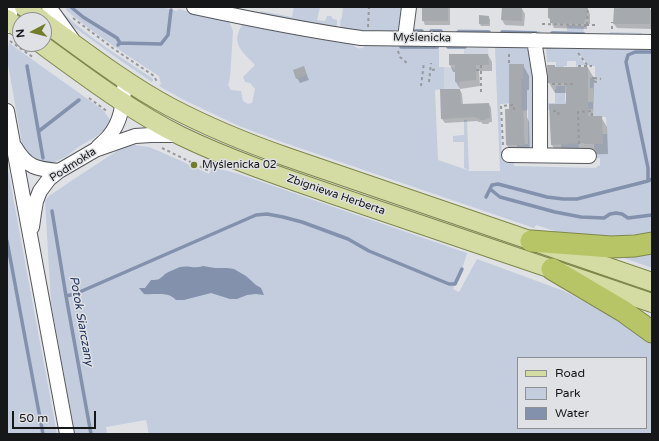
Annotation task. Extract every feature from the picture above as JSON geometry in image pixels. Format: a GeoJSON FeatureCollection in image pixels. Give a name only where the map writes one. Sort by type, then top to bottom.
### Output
{"type":"FeatureCollection","features":[{"type":"Feature","properties":{"kind":"highway"},"geometry":{"type":"LineString","coordinates":[[531,241],[611,246],[634,246],[652,243]]}},
{"type":"Feature","properties":{"kind":"highway"},"geometry":{"type":"LineString","coordinates":[[552,269],[623,311],[652,332]]}},
{"type":"Feature","properties":{"kind":"main road","name":"Zbigniewa Herberta"},"geometry":{"type":"LineString","coordinates":[[52,28],[125,80],[164,104],[214,129],[248,143],[652,282]]}},
{"type":"Feature","properties":{"kind":"main road","name":"Zbigniewa Herberta"},"geometry":{"type":"LineString","coordinates":[[52,52],[140,113],[181,136],[210,149],[302,184],[652,303]]}},
{"type":"Feature","properties":{"kind":"street"},"geometry":{"type":"LineString","coordinates":[[49,7],[77,46]]}},
{"type":"Feature","properties":{"kind":"street","name":"Myślenicka"},"geometry":{"type":"LineString","coordinates":[[194,7],[332,34],[361,38],[652,42]]}},
{"type":"Feature","properties":{"kind":"street"},"geometry":{"type":"LineString","coordinates":[[405,38],[409,7]]}},
{"type":"Feature","properties":{"kind":"street"},"geometry":{"type":"LineString","coordinates":[[534,40],[540,77],[540,155]]}},
{"type":"Feature","properties":{"kind":"street"},"geometry":{"type":"LineString","coordinates":[[95,150],[114,129],[122,112],[125,80]]}},
{"type":"Feature","properties":{"kind":"street","name":"Podmokła"},"geometry":{"type":"LineString","coordinates":[[7,111],[67,434]]}},
{"type":"Feature","properties":{"kind":"street","name":"Podmokła"},"geometry":{"type":"LineString","coordinates":[[31,239],[36,201],[40,191],[49,179],[59,171],[95,150],[135,136],[181,136]]}},
{"type":"Feature","properties":{"kind":"street"},"geometry":{"type":"LineString","coordinates":[[12,141],[20,156],[32,166],[59,171]]}},
{"type":"Feature","properties":{"kind":"street"},"geometry":{"type":"LineString","coordinates":[[509,155],[584,156]]}},
{"type":"Feature","properties":{"kind":"path"},"geometry":{"type":"LineString","coordinates":[[367,38],[369,7]]}},
{"type":"Feature","properties":{"kind":"path"},"geometry":{"type":"LineString","coordinates":[[585,32],[588,7]]}},
{"type":"Feature","properties":{"kind":"path"},"geometry":{"type":"LineString","coordinates":[[70,16],[114,49],[154,76],[157,82],[154,88]]}},
{"type":"Feature","properties":{"kind":"path"},"geometry":{"type":"LineString","coordinates":[[612,22],[612,32]]}},
{"type":"Feature","properties":{"kind":"path"},"geometry":{"type":"LineString","coordinates":[[542,24],[596,26]]}},
{"type":"Feature","properties":{"kind":"path"},"geometry":{"type":"LineString","coordinates":[[508,48],[509,63]]}},
{"type":"Feature","properties":{"kind":"path"},"geometry":{"type":"LineString","coordinates":[[578,52],[588,66]]}},
{"type":"Feature","properties":{"kind":"path"},"geometry":{"type":"LineString","coordinates":[[421,86],[424,62]]}},
{"type":"Feature","properties":{"kind":"path"},"geometry":{"type":"LineString","coordinates":[[429,82],[431,63]]}},
{"type":"Feature","properties":{"kind":"path"},"geometry":{"type":"LineString","coordinates":[[481,65],[481,92]]}},
{"type":"Feature","properties":{"kind":"path"},"geometry":{"type":"LineString","coordinates":[[578,66],[592,66]]}},
{"type":"Feature","properties":{"kind":"path"},"geometry":{"type":"LineString","coordinates":[[432,70],[437,70]]}},
{"type":"Feature","properties":{"kind":"path"},"geometry":{"type":"LineString","coordinates":[[476,70],[481,70]]}},
{"type":"Feature","properties":{"kind":"path"},"geometry":{"type":"LineString","coordinates":[[597,82],[592,78],[601,79]]}},
{"type":"Feature","properties":{"kind":"path"},"geometry":{"type":"LineString","coordinates":[[545,84],[576,84]]}},
{"type":"Feature","properties":{"kind":"path"},"geometry":{"type":"LineString","coordinates":[[509,155],[503,155],[501,106],[514,105],[514,110]]}},
{"type":"Feature","properties":{"kind":"path"},"geometry":{"type":"LineString","coordinates":[[552,111],[558,111],[559,117]]}},
{"type":"Feature","properties":{"kind":"path"},"geometry":{"type":"LineString","coordinates":[[584,156],[578,112],[592,111],[592,116]]}},
{"type":"Feature","properties":{"kind":"path"},"geometry":{"type":"LineString","coordinates":[[158,146],[210,171]]}},
{"type":"Feature","properties":{"kind":"shaded area"},"geometry":{"type":"Polygon","coordinates":[[[464,48],[488,48],[489,65],[476,65],[464,54],[464,48]]]}},
{"type":"Feature","properties":{"kind":"shaded area"},"geometry":{"type":"Polygon","coordinates":[[[444,67],[455,68],[460,79],[459,89],[444,89],[444,67]]]}},
{"type":"Feature","properties":{"kind":"green space"},"geometry":{"type":"Polygon","coordinates":[[[67,7],[165,7],[177,11],[178,9],[229,21],[233,31],[230,78],[228,85],[231,90],[241,91],[243,101],[248,104],[252,103],[255,89],[250,83],[245,82],[243,77],[255,65],[242,52],[237,37],[242,25],[245,24],[309,37],[351,43],[355,47],[359,48],[363,48],[367,44],[439,44],[439,67],[444,67],[444,89],[435,90],[438,160],[470,171],[500,171],[495,48],[498,44],[528,45],[535,68],[533,149],[517,150],[517,145],[528,144],[528,110],[521,110],[515,103],[500,104],[502,157],[514,162],[514,166],[595,168],[600,165],[600,158],[595,158],[594,144],[603,144],[602,134],[607,134],[606,117],[593,116],[593,109],[577,110],[579,151],[561,151],[561,144],[569,144],[560,109],[547,110],[547,103],[555,103],[556,86],[565,86],[565,102],[593,102],[593,88],[590,88],[590,78],[595,78],[595,66],[589,66],[577,52],[586,65],[577,65],[576,67],[576,61],[567,61],[567,66],[564,66],[564,83],[556,83],[556,62],[547,62],[546,45],[652,47],[652,233],[615,238],[579,236],[558,232],[536,225],[534,228],[239,126],[184,100],[159,86],[161,84],[159,76],[89,28],[67,11],[67,7]]]}},
{"type":"Feature","properties":{"kind":"green space"},"geometry":{"type":"Polygon","coordinates":[[[294,7],[320,7],[317,20],[325,21],[327,16],[331,16],[333,19],[337,20],[337,25],[334,30],[260,16],[260,11],[292,17],[294,7]]]}},
{"type":"Feature","properties":{"kind":"green space"},"geometry":{"type":"Polygon","coordinates":[[[343,7],[406,7],[401,32],[384,34],[341,29],[340,22],[343,7]]]}},
{"type":"Feature","properties":{"kind":"green space"},"geometry":{"type":"Polygon","coordinates":[[[60,10],[93,38],[152,78],[152,82],[71,25],[63,18],[60,10]]]}},
{"type":"Feature","properties":{"kind":"green space"},"geometry":{"type":"Polygon","coordinates":[[[567,25],[584,26],[583,36],[552,36],[552,31],[567,31],[567,25]]]}},
{"type":"Feature","properties":{"kind":"green space"},"geometry":{"type":"Polygon","coordinates":[[[458,29],[489,30],[489,34],[458,34],[458,29]]]}},
{"type":"Feature","properties":{"kind":"green space"},"geometry":{"type":"Polygon","coordinates":[[[502,30],[541,31],[539,35],[502,34],[502,30]]]}},
{"type":"Feature","properties":{"kind":"green space"},"geometry":{"type":"Polygon","coordinates":[[[610,32],[642,33],[642,38],[610,37],[610,32]]]}},
{"type":"Feature","properties":{"kind":"green space"},"geometry":{"type":"Polygon","coordinates":[[[9,43],[12,45],[12,52],[22,52],[103,110],[111,121],[105,129],[97,135],[57,161],[49,163],[39,161],[27,152],[22,143],[7,59],[9,43]]]}},
{"type":"Feature","properties":{"kind":"green space"},"geometry":{"type":"Polygon","coordinates":[[[464,120],[467,120],[469,170],[464,168],[464,142],[453,142],[453,136],[464,135],[464,120]]]}},
{"type":"Feature","properties":{"kind":"green space"},"geometry":{"type":"Polygon","coordinates":[[[133,145],[149,147],[209,174],[212,167],[239,174],[467,253],[453,289],[459,292],[477,259],[564,291],[636,330],[652,341],[652,434],[149,434],[146,420],[106,427],[107,434],[75,434],[51,303],[45,201],[49,196],[120,149],[133,145]]]}},
{"type":"Feature","properties":{"kind":"green space"},"geometry":{"type":"Polygon","coordinates":[[[7,165],[57,434],[7,434],[7,165]]]}},
{"type":"Feature","properties":{"kind":"green space"},"geometry":{"type":"Polygon","coordinates":[[[652,249],[652,268],[610,253],[652,249]]]}},
{"type":"Feature","properties":{"kind":"water"},"geometry":{"type":"Polygon","coordinates":[[[203,266],[234,269],[261,288],[264,295],[247,295],[237,299],[230,299],[211,293],[184,300],[176,300],[166,294],[144,294],[139,288],[145,288],[151,280],[159,279],[167,273],[180,267],[203,266]]]}},
{"type":"Feature","properties":{"kind":"building"},"geometry":{"type":"Polygon","coordinates":[[[422,7],[448,7],[448,21],[422,21],[422,7]]]}},
{"type":"Feature","properties":{"kind":"building"},"geometry":{"type":"Polygon","coordinates":[[[502,7],[522,8],[522,21],[501,20],[502,7]]]}},
{"type":"Feature","properties":{"kind":"building"},"geometry":{"type":"Polygon","coordinates":[[[548,7],[588,8],[587,19],[585,19],[584,24],[550,23],[550,18],[548,18],[548,7]]]}},
{"type":"Feature","properties":{"kind":"building"},"geometry":{"type":"Polygon","coordinates":[[[619,7],[650,7],[650,24],[613,24],[614,8],[619,9],[619,7]]]}},
{"type":"Feature","properties":{"kind":"building"},"geometry":{"type":"Polygon","coordinates":[[[479,15],[489,16],[489,24],[479,24],[479,15]]]}},
{"type":"Feature","properties":{"kind":"building"},"geometry":{"type":"Polygon","coordinates":[[[449,54],[488,54],[488,64],[476,65],[476,80],[455,82],[455,65],[449,65],[449,54]]]}},
{"type":"Feature","properties":{"kind":"building"},"geometry":{"type":"Polygon","coordinates":[[[509,64],[524,64],[523,79],[521,79],[521,110],[523,110],[525,145],[506,145],[505,109],[509,109],[509,64]]]}},
{"type":"Feature","properties":{"kind":"building"},"geometry":{"type":"Polygon","coordinates":[[[547,65],[555,65],[555,67],[588,67],[588,116],[602,116],[603,144],[584,143],[551,145],[549,104],[566,104],[566,83],[548,83],[547,65]]]}},
{"type":"Feature","properties":{"kind":"building"},"geometry":{"type":"Polygon","coordinates":[[[304,66],[307,75],[296,79],[293,70],[304,66]]]}},
{"type":"Feature","properties":{"kind":"building"},"geometry":{"type":"Polygon","coordinates":[[[440,89],[460,89],[461,104],[489,103],[490,118],[485,120],[480,120],[475,117],[441,119],[440,89]]]}},
{"type":"Feature","properties":{"kind":"waterway"},"geometry":{"type":"LineString","coordinates":[[71,7],[83,17],[117,38],[120,43]]}},
{"type":"Feature","properties":{"kind":"waterway"},"geometry":{"type":"LineString","coordinates":[[118,45],[120,43],[161,44],[168,35],[171,10]]}},
{"type":"Feature","properties":{"kind":"waterway"},"geometry":{"type":"LineString","coordinates":[[412,31],[422,31]]}},
{"type":"Feature","properties":{"kind":"waterway"},"geometry":{"type":"LineString","coordinates":[[431,31],[441,31]]}},
{"type":"Feature","properties":{"kind":"waterway"},"geometry":{"type":"LineString","coordinates":[[458,32],[489,32]]}},
{"type":"Feature","properties":{"kind":"waterway"},"geometry":{"type":"LineString","coordinates":[[502,32],[536,33]]}},
{"type":"Feature","properties":{"kind":"waterway"},"geometry":{"type":"LineString","coordinates":[[552,33],[584,34]]}},
{"type":"Feature","properties":{"kind":"waterway"},"geometry":{"type":"LineString","coordinates":[[401,47],[437,47]]}},
{"type":"Feature","properties":{"kind":"waterway"},"geometry":{"type":"LineString","coordinates":[[448,47],[465,47]]}},
{"type":"Feature","properties":{"kind":"waterway"},"geometry":{"type":"LineString","coordinates":[[648,181],[648,168],[626,62],[628,55],[635,52],[652,52]]}},
{"type":"Feature","properties":{"kind":"waterway","name":"Potok Siarczany"},"geometry":{"type":"LineString","coordinates":[[27,66],[43,158]]}},
{"type":"Feature","properties":{"kind":"waterway"},"geometry":{"type":"LineString","coordinates":[[39,131],[79,100]]}},
{"type":"Feature","properties":{"kind":"waterway"},"geometry":{"type":"LineString","coordinates":[[486,197],[492,185],[498,184],[547,197],[577,199],[652,179]]}},
{"type":"Feature","properties":{"kind":"waterway"},"geometry":{"type":"LineString","coordinates":[[490,189],[500,197],[555,212],[581,217],[604,218],[610,214],[616,213],[622,214],[628,218],[652,215]]}},
{"type":"Feature","properties":{"kind":"waterway","name":"Potok Siarczany"},"geometry":{"type":"LineString","coordinates":[[52,211],[91,434]]}},
{"type":"Feature","properties":{"kind":"waterway"},"geometry":{"type":"LineString","coordinates":[[66,296],[75,294],[256,215],[267,214],[302,222],[348,239],[369,251],[449,284],[455,284],[462,269]]}},
{"type":"Feature","properties":{"kind":"waterway"},"geometry":{"type":"LineString","coordinates":[[7,241],[43,434]]}},
{"type":"Feature","properties":{"kind":"place","name":"Myślenicka 02"},"geometry":{"type":"Point","coordinates":[194,165]}}]}
